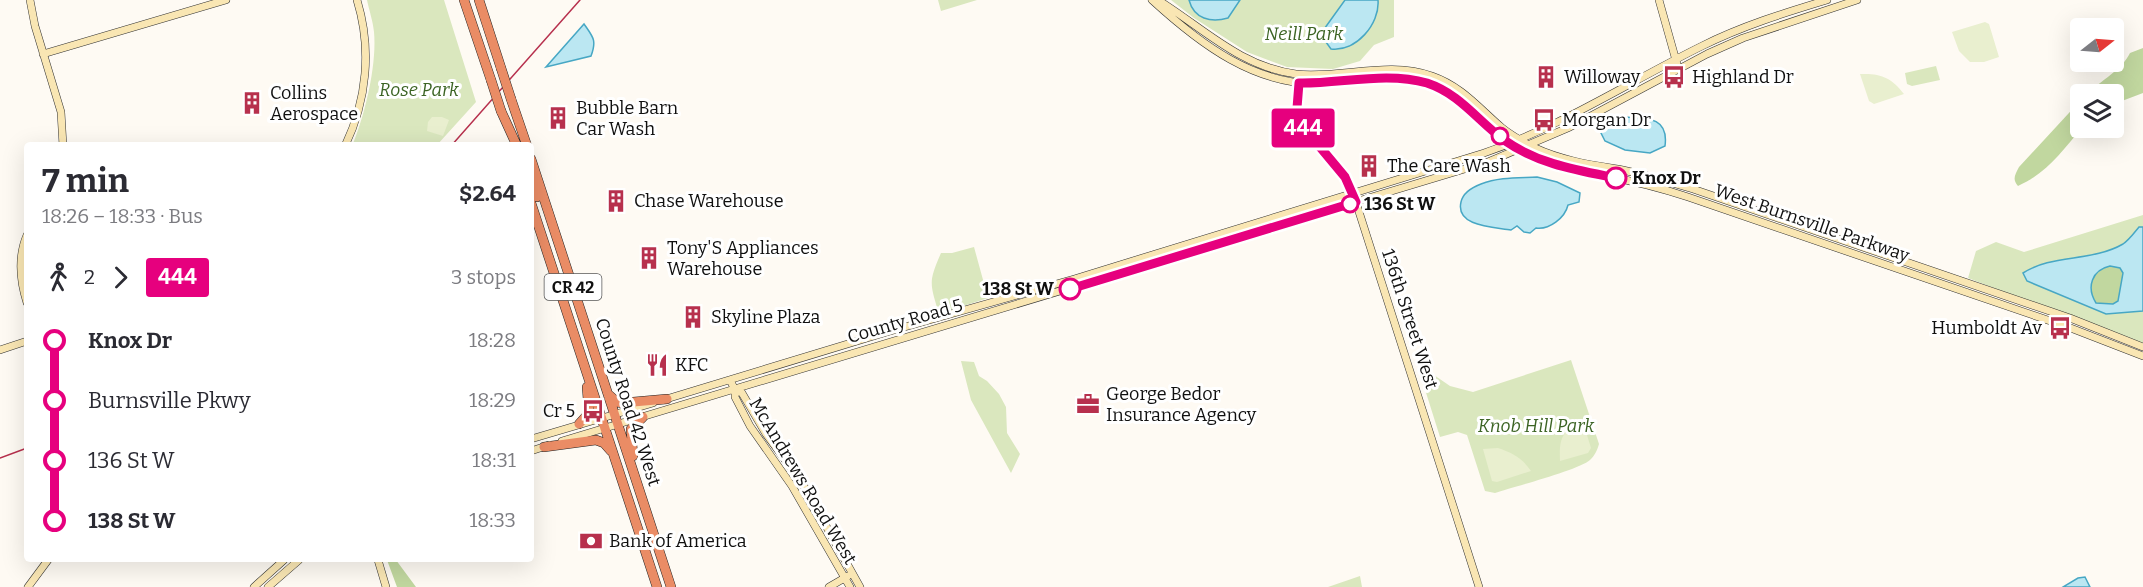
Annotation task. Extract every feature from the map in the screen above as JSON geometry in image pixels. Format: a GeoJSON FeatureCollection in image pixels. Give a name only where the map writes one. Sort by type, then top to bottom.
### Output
{"type":"FeatureCollection","features":[{"type":"Feature","properties":{"kind":"highway"},"geometry":{"type":"LineString","coordinates":[[464,0],[511,142]]}},
{"type":"Feature","properties":{"kind":"highway"},"geometry":{"type":"LineString","coordinates":[[479,0],[525,142]]}},
{"type":"Feature","properties":{"kind":"highway"},"geometry":{"type":"LineString","coordinates":[[501,111],[515,142]]}},
{"type":"Feature","properties":{"kind":"highway","name":"County Road 42 West"},"geometry":{"type":"LineString","coordinates":[[534,172],[671,587]]}},
{"type":"Feature","properties":{"kind":"highway"},"geometry":{"type":"LineString","coordinates":[[534,188],[563,257]]}},
{"type":"Feature","properties":{"kind":"highway","name":"County Road 42 West"},"geometry":{"type":"LineString","coordinates":[[534,212],[657,587]]}},
{"type":"Feature","properties":{"kind":"highway"},"geometry":{"type":"LineString","coordinates":[[579,424],[589,411],[584,364]]}},
{"type":"Feature","properties":{"kind":"highway"},"geometry":{"type":"LineString","coordinates":[[609,395],[622,403],[667,399]]}},
{"type":"Feature","properties":{"kind":"highway"},"geometry":{"type":"LineString","coordinates":[[637,482],[630,432],[634,424],[643,417]]}},
{"type":"Feature","properties":{"kind":"highway"},"geometry":{"type":"LineString","coordinates":[[544,447],[596,440],[606,445],[613,454]]}},
{"type":"Feature","properties":{"kind":"street"},"geometry":{"type":"LineString","coordinates":[[30,0],[43,54],[61,112],[63,142]]}},
{"type":"Feature","properties":{"kind":"street"},"geometry":{"type":"LineString","coordinates":[[43,54],[225,0]]}},
{"type":"Feature","properties":{"kind":"street"},"geometry":{"type":"LineString","coordinates":[[346,142],[361,103],[365,77],[365,39],[357,0]]}},
{"type":"Feature","properties":{"kind":"street","name":"West Burnsville Parkway"},"geometry":{"type":"LineString","coordinates":[[1152,0],[1166,13],[1238,64],[1256,73],[1299,83],[1323,84],[1392,78],[1411,79],[1444,90],[1457,98],[1510,144],[1554,165],[1636,182],[1688,197],[2068,327],[2143,356]]}},
{"type":"Feature","properties":{"kind":"street","name":"West Burnsville Parkway"},"geometry":{"type":"LineString","coordinates":[[1158,0],[1242,57],[1298,74],[1323,75],[1393,70],[1432,75],[1461,90],[1500,126],[1520,140],[1557,157],[1626,171],[1693,189],[2070,318],[2143,347]]}},
{"type":"Feature","properties":{"kind":"street"},"geometry":{"type":"LineString","coordinates":[[1659,0],[1679,68]]}},
{"type":"Feature","properties":{"kind":"street","name":"County Road 5"},"geometry":{"type":"LineString","coordinates":[[534,438],[886,332],[1074,279],[1510,144],[1589,107],[1739,29],[1827,0]]}},
{"type":"Feature","properties":{"kind":"street","name":"County Road 5"},"geometry":{"type":"LineString","coordinates":[[534,450],[735,390],[829,359],[1077,287],[1488,162],[1555,134],[1679,68],[1743,38],[1857,0]]}},
{"type":"Feature","properties":{"kind":"street","name":"136th Street West"},"geometry":{"type":"LineString","coordinates":[[1298,74],[1297,108],[1300,123],[1345,177],[1353,193],[1479,587]]}},
{"type":"Feature","properties":{"kind":"street"},"geometry":{"type":"LineString","coordinates":[[1457,98],[1461,90]]}},
{"type":"Feature","properties":{"kind":"street"},"geometry":{"type":"LineString","coordinates":[[1492,150],[1496,142],[1494,132]]}},
{"type":"Feature","properties":{"kind":"street"},"geometry":{"type":"LineString","coordinates":[[1555,134],[1549,144],[1557,157]]}},
{"type":"Feature","properties":{"kind":"street"},"geometry":{"type":"LineString","coordinates":[[24,245],[21,266],[24,293]]}},
{"type":"Feature","properties":{"kind":"street"},"geometry":{"type":"LineString","coordinates":[[0,350],[24,342]]}},
{"type":"Feature","properties":{"kind":"street","name":"McAndrews Road West"},"geometry":{"type":"LineString","coordinates":[[730,380],[735,390],[735,397],[750,426],[792,486],[850,587]]}},
{"type":"Feature","properties":{"kind":"street","name":"McAndrews Road West"},"geometry":{"type":"LineString","coordinates":[[735,390],[742,393],[766,434],[801,481],[860,587]]}},
{"type":"Feature","properties":{"kind":"street"},"geometry":{"type":"LineString","coordinates":[[28,587],[47,562]]}},
{"type":"Feature","properties":{"kind":"street"},"geometry":{"type":"LineString","coordinates":[[254,587],[282,562]]}},
{"type":"Feature","properties":{"kind":"street"},"geometry":{"type":"LineString","coordinates":[[268,587],[297,562]]}},
{"type":"Feature","properties":{"kind":"street"},"geometry":{"type":"LineString","coordinates":[[379,562],[386,587]]}},
{"type":"Feature","properties":{"kind":"street"},"geometry":{"type":"LineString","coordinates":[[829,587],[853,573]]}},
{"type":"Feature","properties":{"kind":"green space","name":"Rose Park"},"geometry":{"type":"Polygon","coordinates":[[[367,0],[444,0],[476,102],[440,142],[353,142],[372,74],[374,32],[367,0]]]}},
{"type":"Feature","properties":{"kind":"green space"},"geometry":{"type":"Polygon","coordinates":[[[938,0],[977,0],[941,11],[938,0]]]}},
{"type":"Feature","properties":{"kind":"green space","name":"Neill Park"},"geometry":{"type":"Polygon","coordinates":[[[1171,0],[1394,0],[1394,37],[1374,45],[1360,61],[1333,69],[1287,67],[1247,52],[1194,18],[1171,0]]]}},
{"type":"Feature","properties":{"kind":"green space"},"geometry":{"type":"Polygon","coordinates":[[[1985,22],[1989,24],[1999,57],[1984,62],[1970,62],[1959,51],[1952,32],[1985,22]]]}},
{"type":"Feature","properties":{"kind":"green space"},"geometry":{"type":"Polygon","coordinates":[[[2143,48],[2143,93],[2124,100],[2124,84],[2099,84],[2114,72],[2124,72],[2124,61],[2130,53],[2143,48]]]}},
{"type":"Feature","properties":{"kind":"green space"},"geometry":{"type":"Polygon","coordinates":[[[1936,66],[1940,80],[1912,86],[1907,84],[1905,73],[1936,66]]]}},
{"type":"Feature","properties":{"kind":"green space"},"geometry":{"type":"Polygon","coordinates":[[[1860,74],[1874,74],[1885,78],[1895,84],[1904,94],[1874,104],[1869,101],[1860,74]]]}},
{"type":"Feature","properties":{"kind":"green space"},"geometry":{"type":"Polygon","coordinates":[[[2070,112],[2070,138],[2074,138],[2061,153],[2037,175],[2018,186],[2015,175],[2019,167],[2070,112]]]}},
{"type":"Feature","properties":{"kind":"green space"},"geometry":{"type":"Polygon","coordinates":[[[432,117],[449,120],[443,136],[427,131],[428,122],[432,117]]]}},
{"type":"Feature","properties":{"kind":"green space"},"geometry":{"type":"Polygon","coordinates":[[[2143,215],[2143,346],[1968,278],[1976,251],[1996,242],[2024,252],[2143,215]]]}},
{"type":"Feature","properties":{"kind":"green space"},"geometry":{"type":"Polygon","coordinates":[[[974,247],[988,298],[939,314],[932,277],[941,253],[952,253],[974,247]]]}},
{"type":"Feature","properties":{"kind":"green space"},"geometry":{"type":"Polygon","coordinates":[[[2110,266],[2120,268],[2124,273],[2118,302],[2096,303],[2091,291],[2092,280],[2099,271],[2110,266]]]}},
{"type":"Feature","properties":{"kind":"green space","name":"Knob Hill Park"},"geometry":{"type":"Polygon","coordinates":[[[1571,360],[1599,444],[1595,455],[1583,464],[1560,473],[1495,493],[1485,491],[1467,435],[1458,432],[1440,437],[1422,380],[1434,375],[1450,386],[1473,392],[1571,360]]]}},
{"type":"Feature","properties":{"kind":"green space"},"geometry":{"type":"Polygon","coordinates":[[[961,361],[974,362],[979,376],[999,394],[1006,407],[1007,433],[1020,454],[1011,473],[971,400],[961,361]]]}},
{"type":"Feature","properties":{"kind":"green space"},"geometry":{"type":"Polygon","coordinates":[[[1582,419],[1591,448],[1588,453],[1560,461],[1563,436],[1582,419]]]}},
{"type":"Feature","properties":{"kind":"green space"},"geometry":{"type":"Polygon","coordinates":[[[1498,448],[1517,457],[1531,471],[1497,482],[1492,481],[1483,449],[1498,448]]]}},
{"type":"Feature","properties":{"kind":"green space"},"geometry":{"type":"Polygon","coordinates":[[[388,562],[397,562],[416,587],[397,587],[388,562]]]}},
{"type":"Feature","properties":{"kind":"green space"},"geometry":{"type":"Polygon","coordinates":[[[1360,576],[1362,587],[1328,587],[1360,576]]]}},
{"type":"Feature","properties":{"kind":"water"},"geometry":{"type":"Polygon","coordinates":[[[1189,0],[1240,0],[1228,18],[1210,20],[1195,12],[1189,0]]]}},
{"type":"Feature","properties":{"kind":"water"},"geometry":{"type":"Polygon","coordinates":[[[1345,0],[1378,0],[1378,9],[1365,35],[1349,46],[1331,49],[1323,38],[1322,32],[1345,0]]]}},
{"type":"Feature","properties":{"kind":"water"},"geometry":{"type":"Polygon","coordinates":[[[584,24],[593,39],[594,46],[591,56],[546,67],[584,24]]]}},
{"type":"Feature","properties":{"kind":"water"},"geometry":{"type":"Polygon","coordinates":[[[1623,117],[1647,119],[1660,124],[1665,136],[1665,146],[1650,153],[1625,150],[1605,141],[1601,133],[1601,123],[1606,119],[1623,117]]]}},
{"type":"Feature","properties":{"kind":"water"},"geometry":{"type":"Polygon","coordinates":[[[1537,177],[1557,182],[1580,193],[1579,202],[1568,205],[1560,219],[1551,225],[1536,228],[1530,233],[1524,232],[1517,226],[1511,230],[1487,226],[1470,221],[1461,210],[1464,196],[1478,185],[1502,179],[1537,177]]]}},
{"type":"Feature","properties":{"kind":"water"},"geometry":{"type":"Polygon","coordinates":[[[2139,227],[2143,227],[2143,311],[2106,314],[2027,281],[2023,273],[2046,263],[2111,250],[2125,242],[2139,227]],[[2110,266],[2095,275],[2091,291],[2096,303],[2113,304],[2118,301],[2123,273],[2120,268],[2110,266]]]}},
{"type":"Feature","properties":{"kind":"water"},"geometry":{"type":"Polygon","coordinates":[[[2085,577],[2090,587],[2063,587],[2078,578],[2085,577]]]}},
{"type":"Feature","properties":{"kind":"railway"},"geometry":{"type":"LineString","coordinates":[[455,142],[580,0]]}},
{"type":"Feature","properties":{"kind":"railway"},"geometry":{"type":"LineString","coordinates":[[0,458],[24,449]]}},
{"type":"Feature","properties":{"kind":"bus line","name":"444"},"geometry":{"type":"LineString","coordinates":[[1070,289],[1356,202],[1345,177],[1300,123],[1297,108],[1299,83],[1323,84],[1392,78],[1411,79],[1428,84],[1457,98],[1503,139],[1536,159],[1616,178]]}},
{"type":"Feature","properties":{"kind":"place","name":"Willoway"},"geometry":{"type":"Point","coordinates":[1546,77]}},
{"type":"Feature","properties":{"kind":"place","name":"Highland Dr"},"geometry":{"type":"Point","coordinates":[1674,77]}},
{"type":"Feature","properties":{"kind":"place","name":"Collins Aerospace"},"geometry":{"type":"Point","coordinates":[252,103]}},
{"type":"Feature","properties":{"kind":"place","name":"Bubble Barn Car Wash"},"geometry":{"type":"Point","coordinates":[558,118]}},
{"type":"Feature","properties":{"kind":"place","name":"Morgan Dr"},"geometry":{"type":"Point","coordinates":[1544,120]}},
{"type":"Feature","properties":{"kind":"place","name":"The Care Wash"},"geometry":{"type":"Point","coordinates":[1369,166]}},
{"type":"Feature","properties":{"kind":"place","name":"Knox Dr"},"geometry":{"type":"Point","coordinates":[1616,178]}},
{"type":"Feature","properties":{"kind":"place","name":"Chase Warehouse"},"geometry":{"type":"Point","coordinates":[616,201]}},
{"type":"Feature","properties":{"kind":"place","name":"136 St W"},"geometry":{"type":"Point","coordinates":[1350,204]}},
{"type":"Feature","properties":{"kind":"place","name":"Tony'S Appliances Warehouse"},"geometry":{"type":"Point","coordinates":[649,258]}},
{"type":"Feature","properties":{"kind":"place","name":"138 St W"},"geometry":{"type":"Point","coordinates":[1070,289]}},
{"type":"Feature","properties":{"kind":"place","name":"Skyline Plaza"},"geometry":{"type":"Point","coordinates":[693,317]}},
{"type":"Feature","properties":{"kind":"place","name":"Humboldt Av"},"geometry":{"type":"Point","coordinates":[2060,328]}},
{"type":"Feature","properties":{"kind":"place","name":"KFC"},"geometry":{"type":"Point","coordinates":[657,365]}},
{"type":"Feature","properties":{"kind":"place","name":"George Bedor Insurance Agency"},"geometry":{"type":"Point","coordinates":[1088,404]}},
{"type":"Feature","properties":{"kind":"place","name":"Cr 5"},"geometry":{"type":"Point","coordinates":[593,411]}},
{"type":"Feature","properties":{"kind":"place","name":"Bank of America"},"geometry":{"type":"Point","coordinates":[591,541]}}]}
